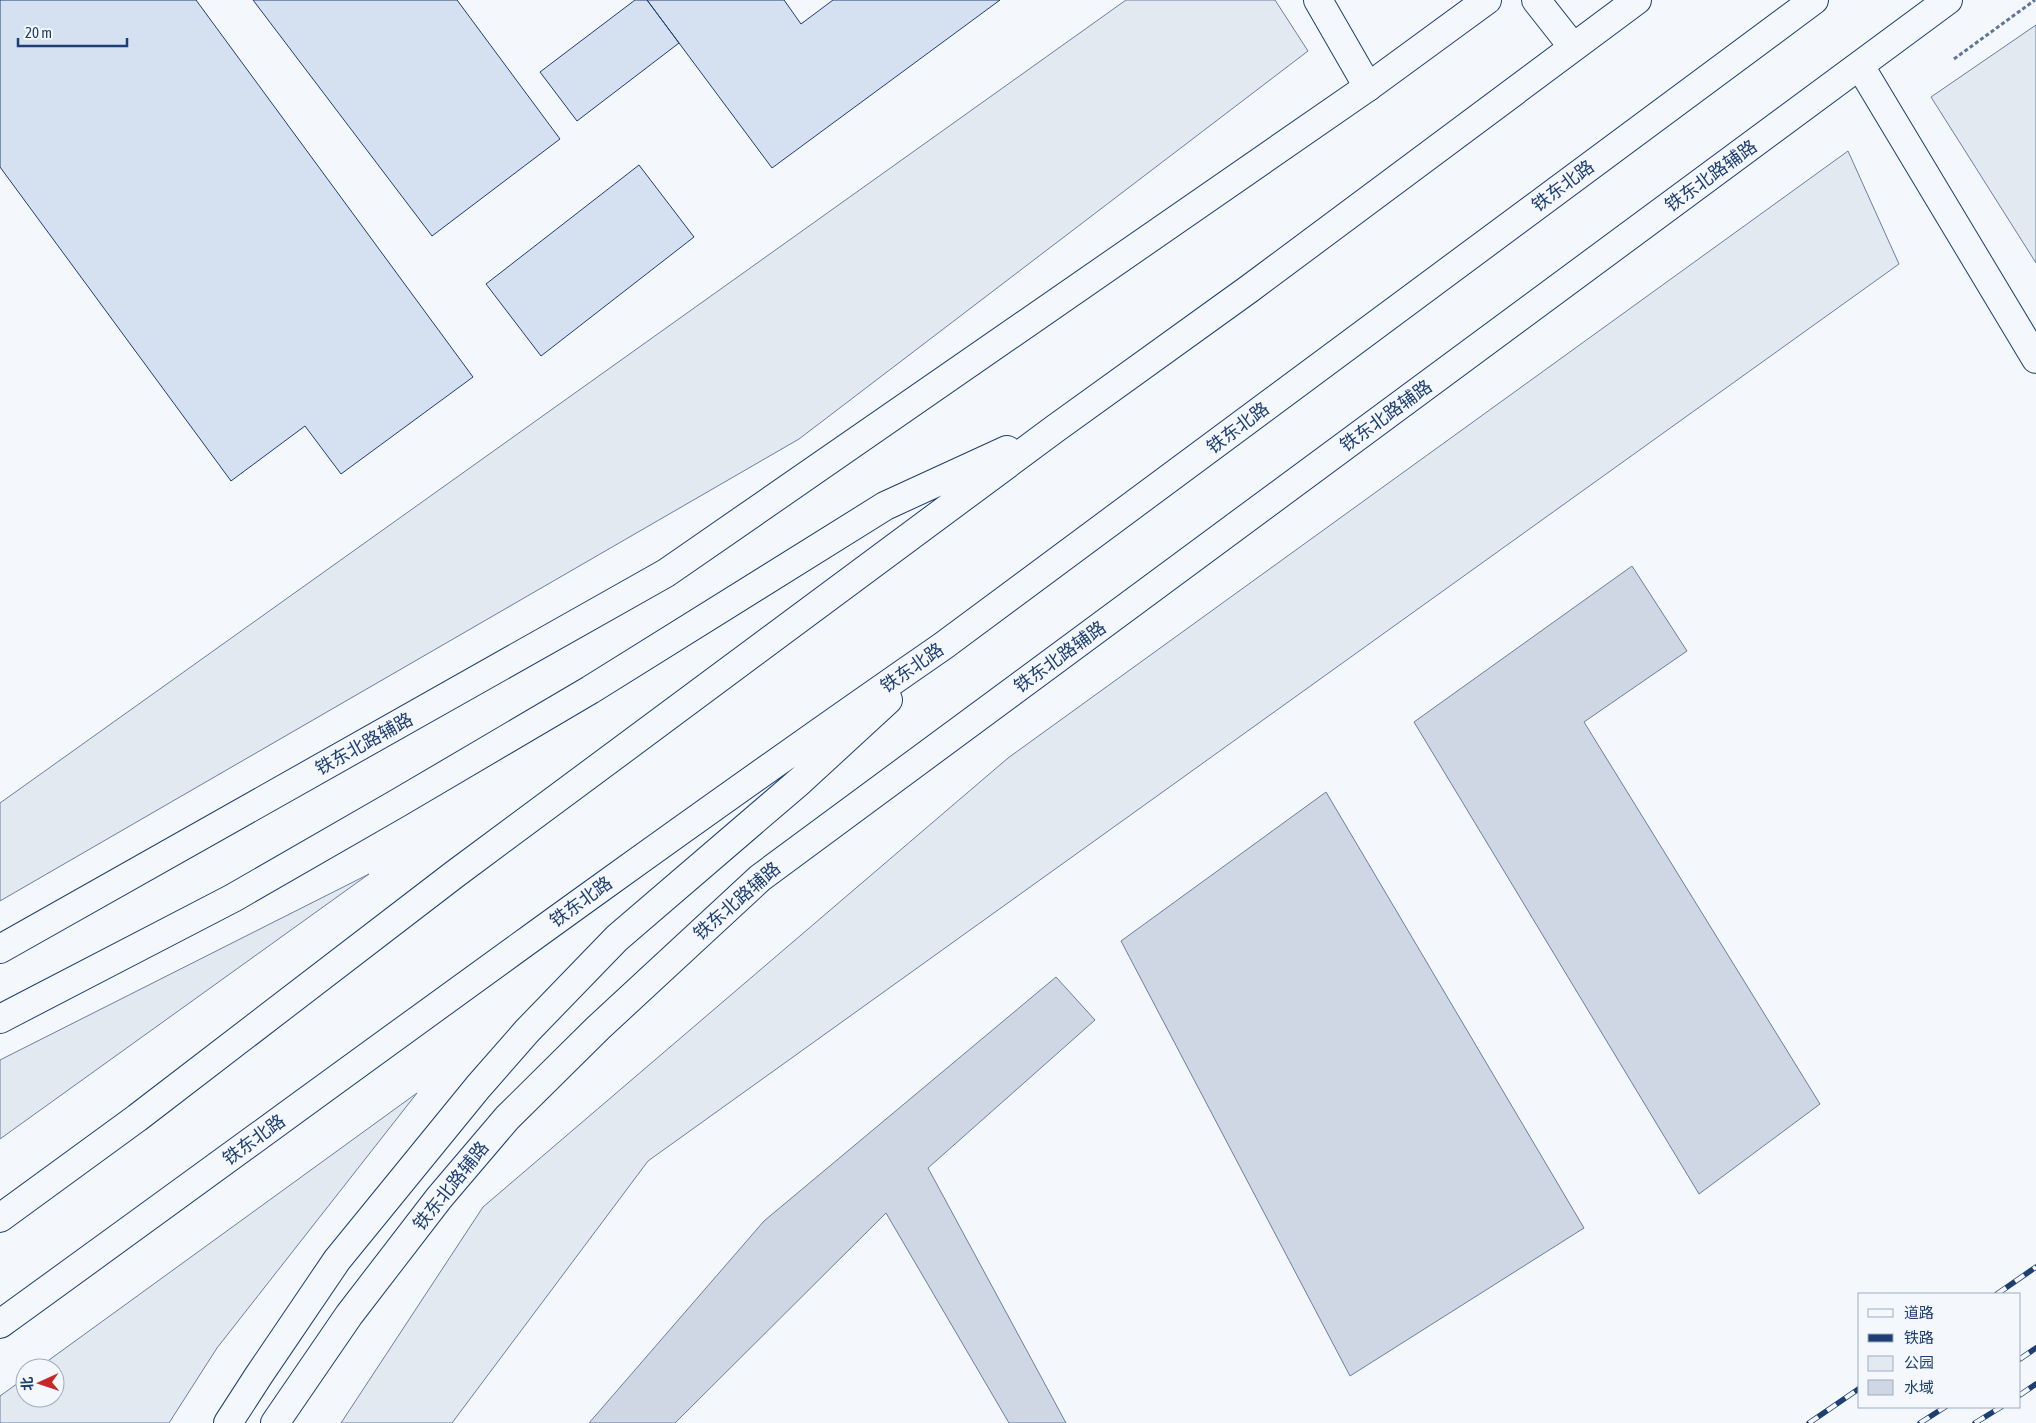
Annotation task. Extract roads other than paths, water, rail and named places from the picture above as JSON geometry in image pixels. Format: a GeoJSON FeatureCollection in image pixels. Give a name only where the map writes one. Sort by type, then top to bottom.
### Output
{"type":"FeatureCollection","features":[{"type":"Feature","properties":{"kind":"main road"},"geometry":{"type":"LineString","coordinates":[[1318,0],[1368,87]]}},
{"type":"Feature","properties":{"kind":"main road","name":"铁东北路辅路"},"geometry":{"type":"LineString","coordinates":[[0,949],[666,573],[1368,87],[1487,0]]}},
{"type":"Feature","properties":{"kind":"main road"},"geometry":{"type":"LineString","coordinates":[[1536,0],[1573,47]]}},
{"type":"Feature","properties":{"kind":"main road"},"geometry":{"type":"LineString","coordinates":[[0,1218],[137,1118],[455,874],[1056,428],[1249,289],[1637,0]]}},
{"type":"Feature","properties":{"kind":"main road","name":"铁东北路"},"geometry":{"type":"LineString","coordinates":[[0,1324],[671,838],[943,646],[1814,0]]}},
{"type":"Feature","properties":{"kind":"main road","name":"铁东北路辅路"},"geometry":{"type":"LineString","coordinates":[[275,1423],[350,1315],[439,1198],[507,1118],[598,1028],[760,878],[1948,0]]}},
{"type":"Feature","properties":{"kind":"main road"},"geometry":{"type":"LineString","coordinates":[[1860,66],[2036,359]]}},
{"type":"Feature","properties":{"kind":"main road"},"geometry":{"type":"LineString","coordinates":[[0,1019],[233,898],[373,817],[590,690],[885,506],[1056,428]]}},
{"type":"Feature","properties":{"kind":"main road"},"geometry":{"type":"LineString","coordinates":[[228,1423],[337,1260],[478,1087],[527,1031],[617,938],[856,731],[943,646]]}},
{"type":"Feature","properties":{"kind":"water"},"geometry":{"type":"Polygon","coordinates":[[[1632,566],[1687,651],[1584,722],[1820,1104],[1699,1194],[1414,722],[1632,566]]]}},
{"type":"Feature","properties":{"kind":"water"},"geometry":{"type":"Polygon","coordinates":[[[1326,792],[1584,1228],[1350,1376],[1121,941],[1326,792]]]}},
{"type":"Feature","properties":{"kind":"water"},"geometry":{"type":"Polygon","coordinates":[[[1056,977],[1095,1020],[928,1168],[1066,1423],[1009,1423],[886,1213],[675,1423],[589,1423],[764,1221],[1056,977]]]}},
{"type":"Feature","properties":{"kind":"railway"},"geometry":{"type":"LineString","coordinates":[[1998,1293],[2036,1267]]}},
{"type":"Feature","properties":{"kind":"railway"},"geometry":{"type":"LineString","coordinates":[[2021,1358],[2036,1348]]}},
{"type":"Feature","properties":{"kind":"railway"},"geometry":{"type":"LineString","coordinates":[[2021,1394],[2036,1384]]}},
{"type":"Feature","properties":{"kind":"railway"},"geometry":{"type":"LineString","coordinates":[[1809,1423],[1858,1389]]}},
{"type":"Feature","properties":{"kind":"railway"},"geometry":{"type":"LineString","coordinates":[[1920,1423],[1943,1408]]}},
{"type":"Feature","properties":{"kind":"railway"},"geometry":{"type":"LineString","coordinates":[[1975,1423],[1999,1408]]}}]}
